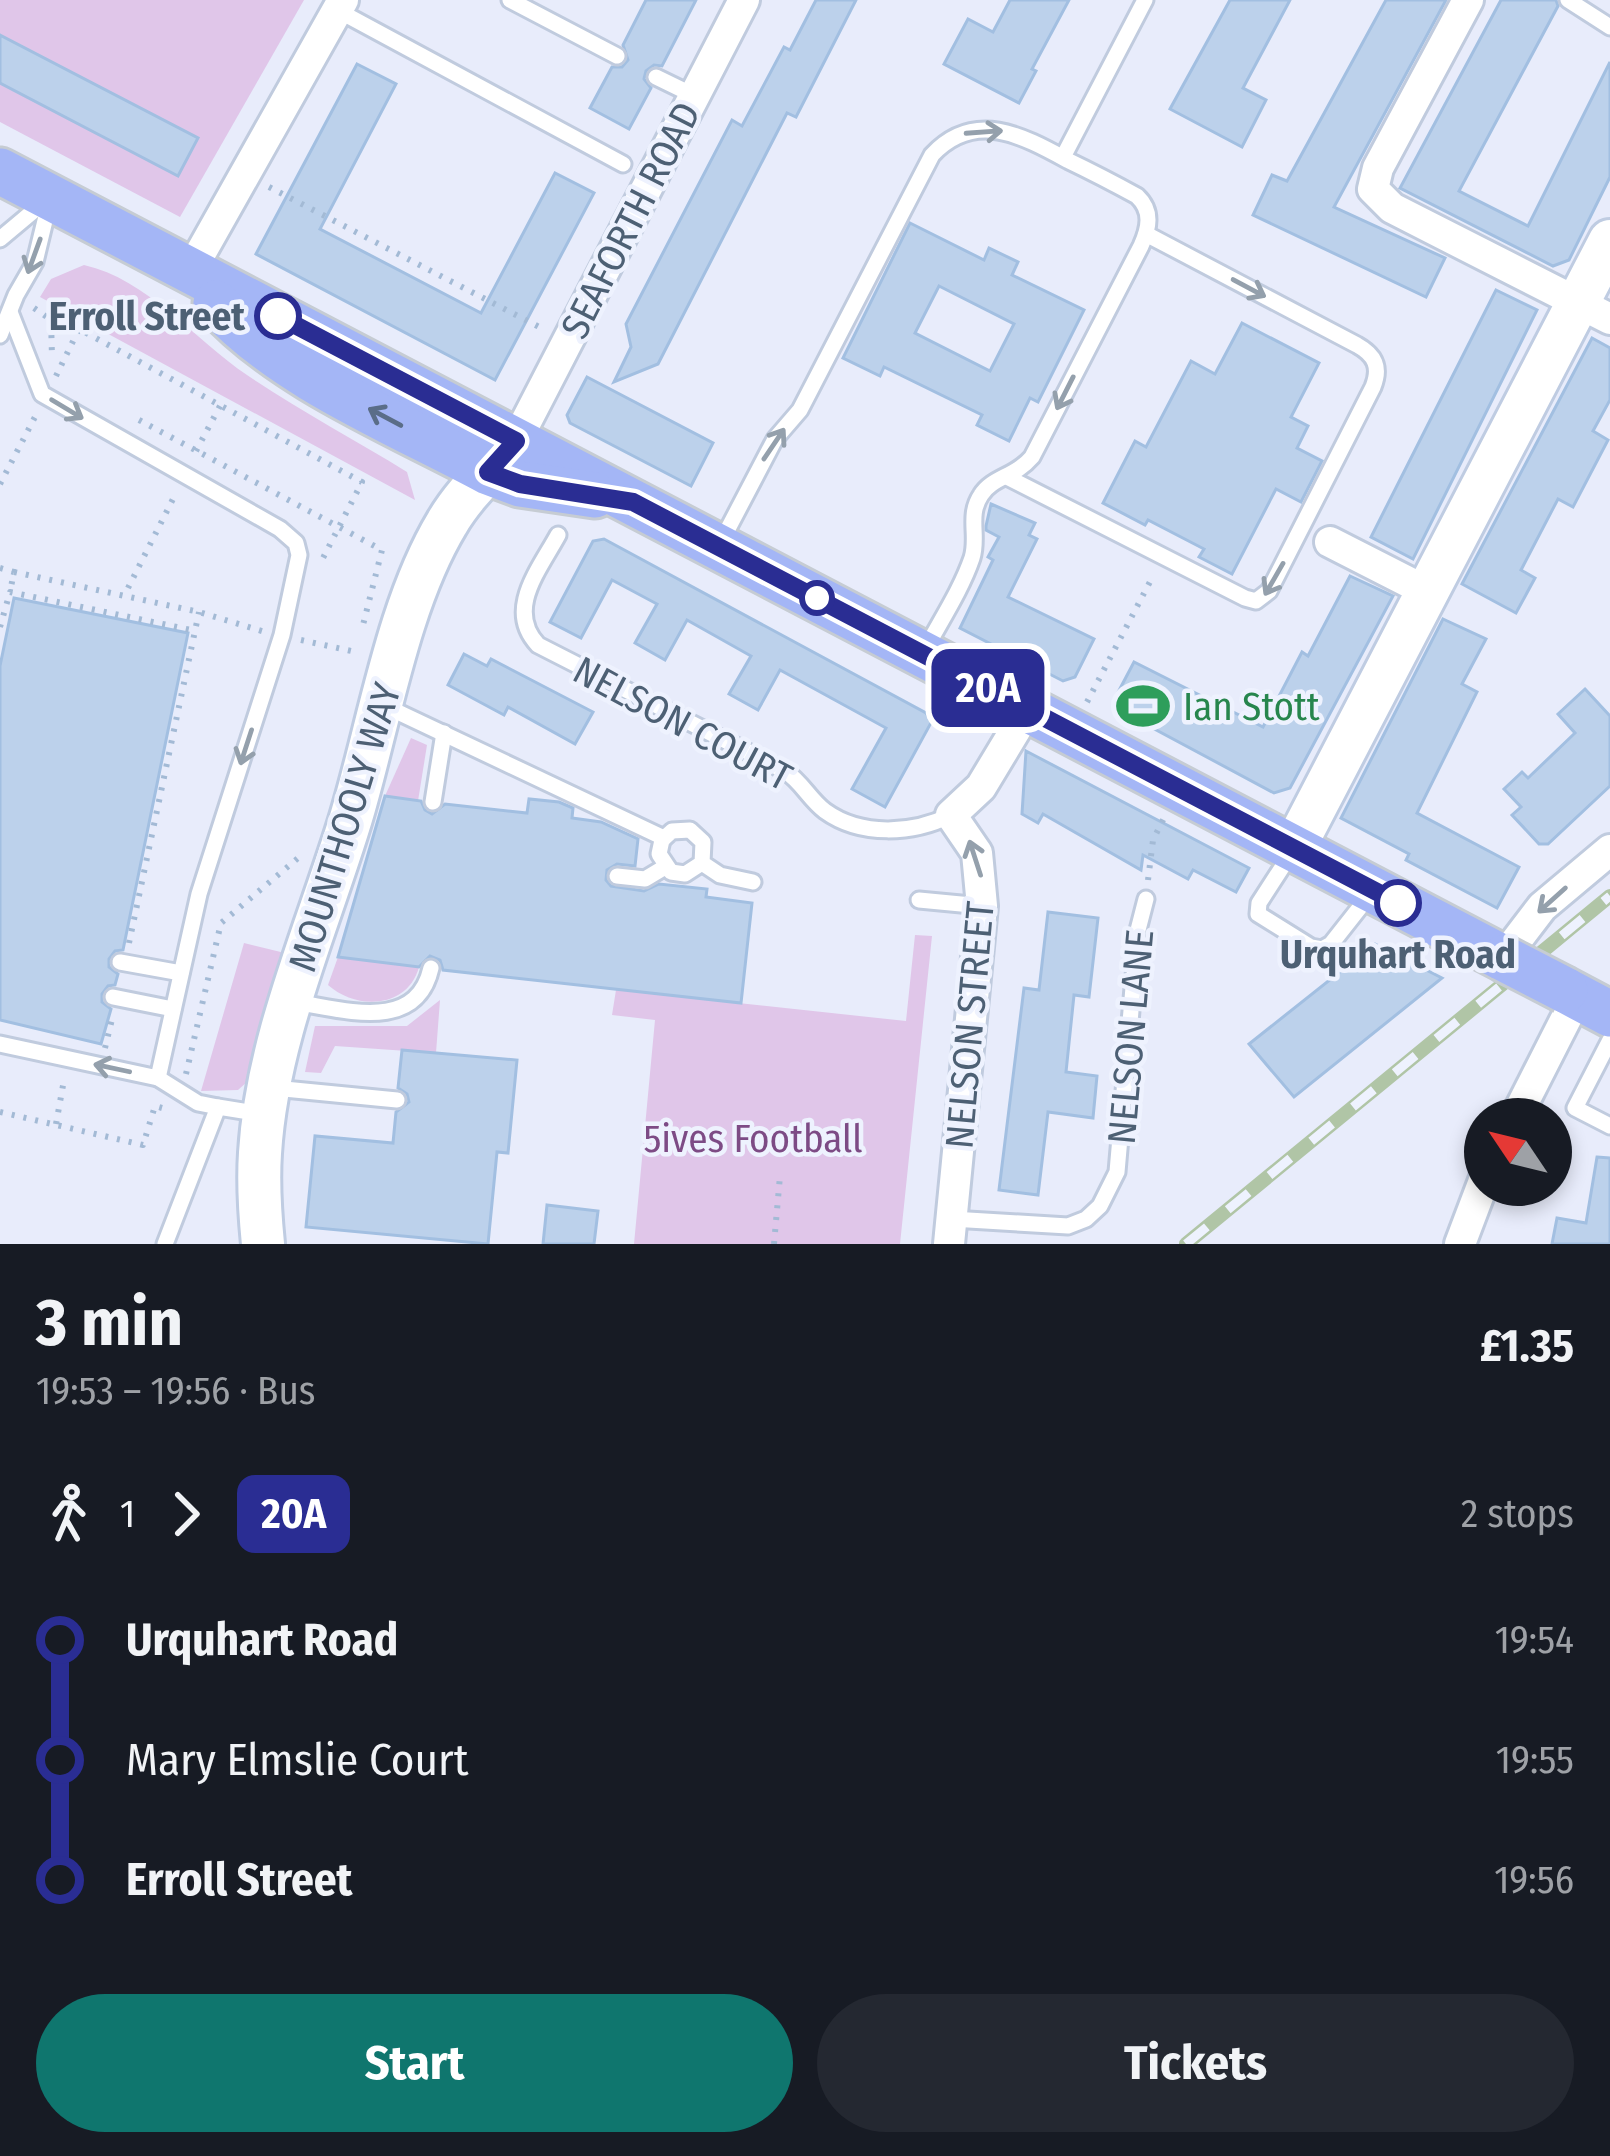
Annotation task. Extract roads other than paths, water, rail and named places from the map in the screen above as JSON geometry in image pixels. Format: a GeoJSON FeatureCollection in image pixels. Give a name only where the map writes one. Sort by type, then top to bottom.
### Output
{"type":"FeatureCollection","features":[{"type":"Feature","properties":{"kind":"main road"},"geometry":{"type":"LineString","coordinates":[[0,171],[191,271],[219,308],[275,353],[339,392],[502,456],[520,484],[633,502],[1584,1000]]}},
{"type":"Feature","properties":{"kind":"main road"},"geometry":{"type":"LineString","coordinates":[[1294,848],[1428,592],[1594,311],[1610,241]]}},
{"type":"Feature","properties":{"kind":"main road","name":"MOUNTHOOLY WAY"},"geometry":{"type":"LineString","coordinates":[[262,1244],[259,1197],[268,1101],[291,1001],[415,596],[446,524],[502,456]]}},
{"type":"Feature","properties":{"kind":"street","name":"SEAFORTH ROAD"},"geometry":{"type":"LineString","coordinates":[[502,456],[567,342],[744,0]]}},
{"type":"Feature","properties":{"kind":"street"},"geometry":{"type":"LineString","coordinates":[[1468,0],[1378,167],[1373,189],[1392,208],[1594,311]]}},
{"type":"Feature","properties":{"kind":"street"},"geometry":{"type":"LineString","coordinates":[[191,271],[340,5]]}},
{"type":"Feature","properties":{"kind":"street"},"geometry":{"type":"LineString","coordinates":[[1330,542],[1428,592]]}},
{"type":"Feature","properties":{"kind":"street"},"geometry":{"type":"LineString","coordinates":[[951,815],[981,787],[1028,709]]}},
{"type":"Feature","properties":{"kind":"street","name":"NELSON STREET"},"geometry":{"type":"LineString","coordinates":[[950,1232],[982,906],[977,853],[951,815]]}},
{"type":"Feature","properties":{"kind":"street"},"geometry":{"type":"LineString","coordinates":[[1503,958],[1542,907],[1610,850]]}},
{"type":"Feature","properties":{"kind":"street"},"geometry":{"type":"LineString","coordinates":[[1527,1098],[1584,1000]]}},
{"type":"Feature","properties":{"kind":"street"},"geometry":{"type":"LineString","coordinates":[[1460,1244],[1474,1206]]}},
{"type":"Feature","properties":{"kind":"lane"},"geometry":{"type":"LineString","coordinates":[[511,0],[617,56]]}},
{"type":"Feature","properties":{"kind":"lane"},"geometry":{"type":"LineString","coordinates":[[1063,157],[1145,0]]}},
{"type":"Feature","properties":{"kind":"lane"},"geometry":{"type":"LineString","coordinates":[[1568,0],[1610,27]]}},
{"type":"Feature","properties":{"kind":"lane"},"geometry":{"type":"LineString","coordinates":[[340,5],[623,164]]}},
{"type":"Feature","properties":{"kind":"lane"},"geometry":{"type":"LineString","coordinates":[[656,77],[694,96]]}},
{"type":"Feature","properties":{"kind":"lane"},"geometry":{"type":"LineString","coordinates":[[718,547],[775,439],[800,410],[932,155],[953,137],[993,128],[1015,133],[1063,157],[1143,202],[1146,234],[1032,457],[983,490],[974,508],[974,553],[923,654]]}},
{"type":"Feature","properties":{"kind":"lane"},"geometry":{"type":"LineString","coordinates":[[0,239],[50,197]]}},
{"type":"Feature","properties":{"kind":"lane"},"geometry":{"type":"LineString","coordinates":[[0,335],[35,262],[50,197]]}},
{"type":"Feature","properties":{"kind":"lane"},"geometry":{"type":"LineString","coordinates":[[1007,477],[1245,598],[1264,597],[1378,372],[1375,359],[1365,349],[1146,234]]}},
{"type":"Feature","properties":{"kind":"lane"},"geometry":{"type":"LineString","coordinates":[[10,312],[42,394],[280,529],[296,543],[298,563],[282,635],[199,894],[158,1078]]}},
{"type":"Feature","properties":{"kind":"lane","name":"NELSON COURT"},"geometry":{"type":"LineString","coordinates":[[559,535],[523,606],[525,627],[538,646],[785,771],[840,820],[901,830],[951,815]]}},
{"type":"Feature","properties":{"kind":"lane"},"geometry":{"type":"LineString","coordinates":[[382,704],[664,838]]}},
{"type":"Feature","properties":{"kind":"lane"},"geometry":{"type":"LineString","coordinates":[[433,802],[444,733]]}},
{"type":"Feature","properties":{"kind":"lane"},"geometry":{"type":"LineString","coordinates":[[678,829],[695,833],[704,849],[702,863],[685,874],[665,867],[659,854],[664,838],[678,829]]}},
{"type":"Feature","properties":{"kind":"lane"},"geometry":{"type":"LineString","coordinates":[[1294,848],[1259,903],[1258,914],[1310,947],[1322,949],[1331,944],[1373,890]]}},
{"type":"Feature","properties":{"kind":"lane"},"geometry":{"type":"LineString","coordinates":[[702,863],[720,875],[753,883]]}},
{"type":"Feature","properties":{"kind":"lane"},"geometry":{"type":"LineString","coordinates":[[616,876],[645,879],[665,867]]}},
{"type":"Feature","properties":{"kind":"lane","name":"NELSON LANE"},"geometry":{"type":"LineString","coordinates":[[950,1232],[1068,1226],[1086,1219],[1110,1190],[1121,1148],[1138,931],[1146,899]]}},
{"type":"Feature","properties":{"kind":"lane"},"geometry":{"type":"LineString","coordinates":[[919,900],[982,906]]}},
{"type":"Feature","properties":{"kind":"lane"},"geometry":{"type":"LineString","coordinates":[[122,962],[182,973]]}},
{"type":"Feature","properties":{"kind":"lane"},"geometry":{"type":"LineString","coordinates":[[291,1001],[381,1013],[400,1011],[419,997],[431,968]]}},
{"type":"Feature","properties":{"kind":"lane"},"geometry":{"type":"LineString","coordinates":[[115,998],[173,1009]]}},
{"type":"Feature","properties":{"kind":"lane"},"geometry":{"type":"LineString","coordinates":[[1610,1040],[1575,1108],[1610,1126]]}},
{"type":"Feature","properties":{"kind":"lane"},"geometry":{"type":"LineString","coordinates":[[0,1044],[158,1078],[197,1103],[218,1107],[268,1101],[397,1100]]}},
{"type":"Feature","properties":{"kind":"lane"},"geometry":{"type":"LineString","coordinates":[[165,1244],[218,1107]]}},
{"type":"Feature","properties":{"kind":"railway"},"geometry":{"type":"LineString","coordinates":[[1186,1244],[1610,896]]}},
{"type":"Feature","properties":{"kind":"place","name":"Erroll Street"},"geometry":{"type":"Point","coordinates":[278,316]}},
{"type":"Feature","properties":{"kind":"place","name":"Ian Stott"},"geometry":{"type":"Point","coordinates":[1143,706]}},
{"type":"Feature","properties":{"kind":"place","name":"Urquhart Road"},"geometry":{"type":"Point","coordinates":[1398,903]}},
{"type":"Feature","properties":{"kind":"park label","name":"5ives Football"},"geometry":{"type":"Point","coordinates":[753,1138]}}]}
